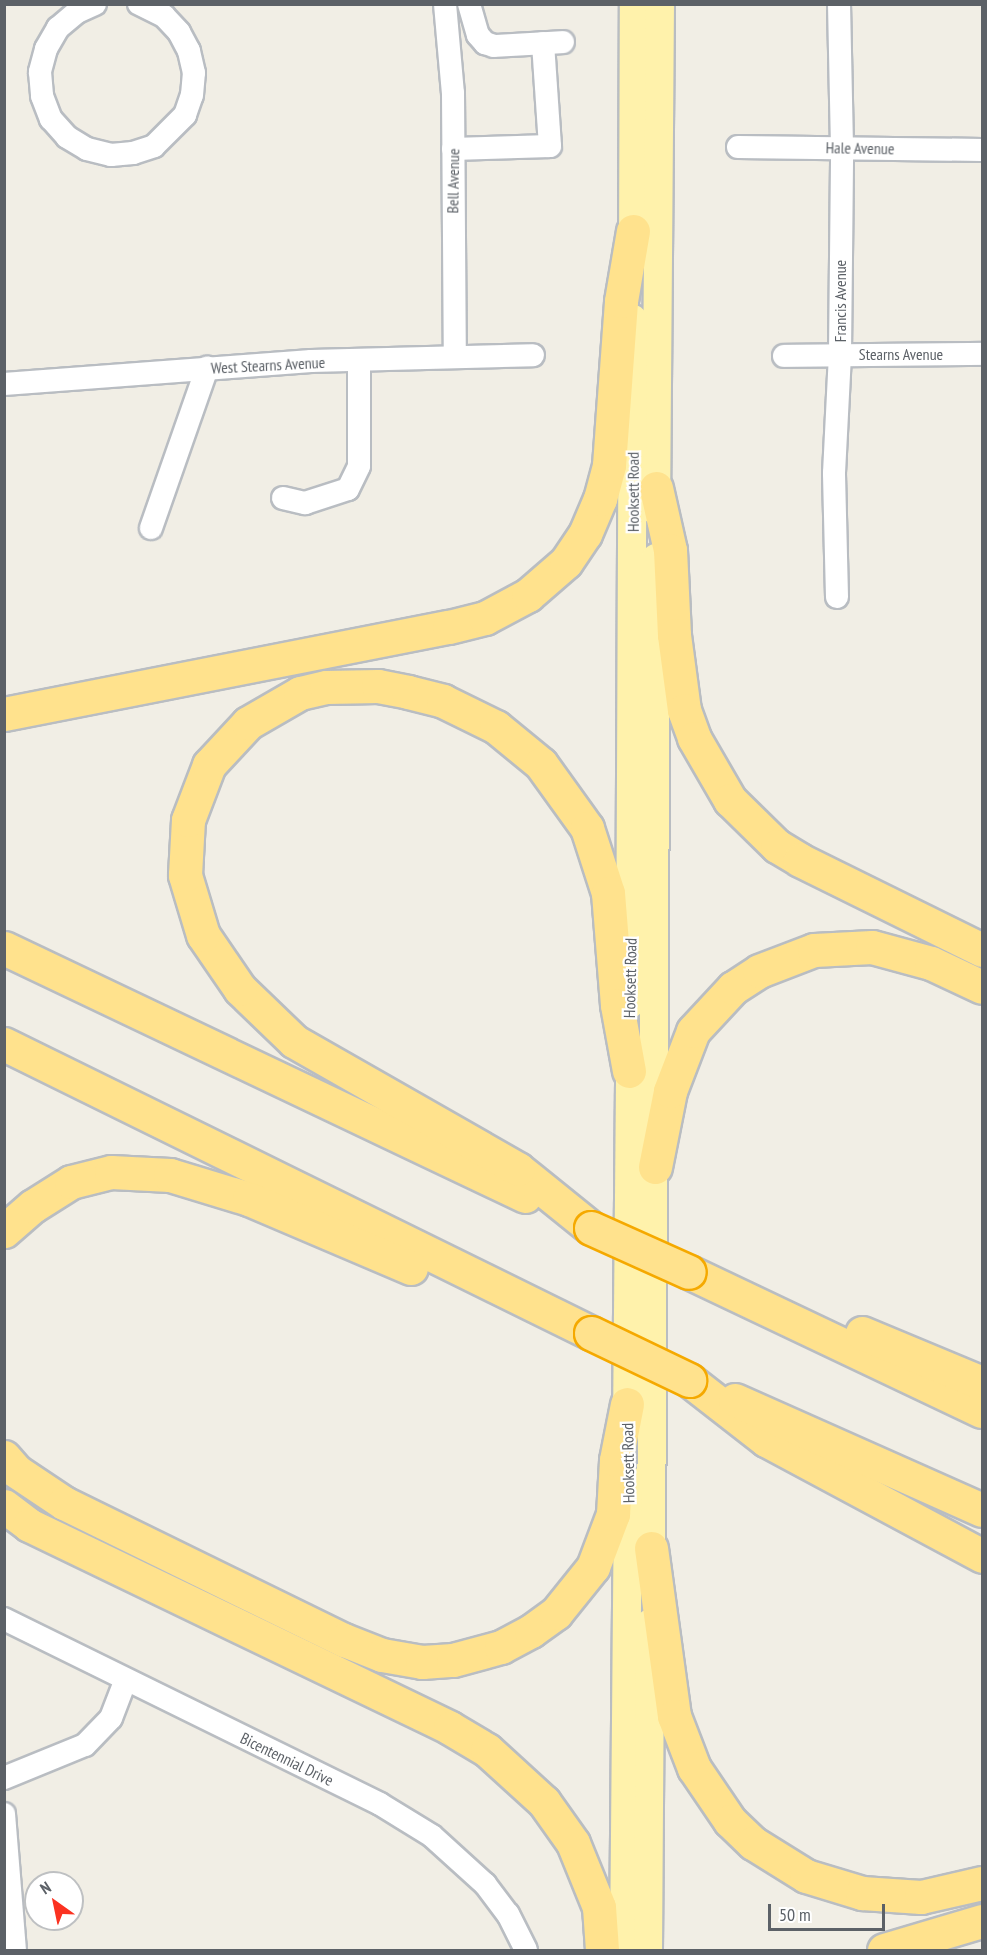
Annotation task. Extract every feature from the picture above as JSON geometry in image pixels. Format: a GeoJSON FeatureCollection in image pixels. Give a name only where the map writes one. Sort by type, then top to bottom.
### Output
{"type":"FeatureCollection","features":[{"type":"Feature","properties":{"kind":"highway"},"geometry":{"type":"LineString","coordinates":[[4,714],[449,627],[485,618],[528,595],[566,561],[585,534],[600,499],[609,465],[621,301],[633,231]]}},
{"type":"Feature","properties":{"kind":"highway"},"geometry":{"type":"LineString","coordinates":[[656,488],[670,550],[678,680],[684,710],[694,738],[730,800],[769,839],[800,860],[982,950]]}},
{"type":"Feature","properties":{"kind":"highway"},"geometry":{"type":"LineString","coordinates":[[591,1228],[518,1169],[294,1041],[240,989],[203,935],[184,875],[188,820],[209,765],[248,723],[300,693],[326,687],[378,686],[408,692],[443,701],[496,728],[541,764],[588,828],[608,893],[617,1005],[629,1071]]}},
{"type":"Feature","properties":{"kind":"highway"},"geometry":{"type":"LineString","coordinates":[[655,1167],[670,1091],[693,1031],[719,1000],[759,971],[814,950],[872,947],[931,963],[982,987]]}},
{"type":"Feature","properties":{"kind":"highway"},"geometry":{"type":"LineString","coordinates":[[4,948],[591,1228],[982,1411]]}},
{"type":"Feature","properties":{"kind":"highway"},"geometry":{"type":"LineString","coordinates":[[4,1044],[689,1380],[982,1510]]}},
{"type":"Feature","properties":{"kind":"highway"},"geometry":{"type":"LineString","coordinates":[[4,1231],[33,1206],[71,1182],[111,1172],[170,1174],[249,1199],[469,1293],[591,1333]]}},
{"type":"Feature","properties":{"kind":"highway"},"geometry":{"type":"LineString","coordinates":[[746,1300],[791,1306],[982,1383]]}},
{"type":"Feature","properties":{"kind":"highway"},"geometry":{"type":"LineString","coordinates":[[689,1380],[766,1440],[982,1556]]}},
{"type":"Feature","properties":{"kind":"highway"},"geometry":{"type":"LineString","coordinates":[[4,1457],[16,1471],[64,1503],[344,1640],[382,1655],[422,1662],[453,1660],[501,1647],[531,1631],[556,1613],[593,1566],[613,1514],[616,1460],[627,1404]]}},
{"type":"Feature","properties":{"kind":"highway"},"geometry":{"type":"LineString","coordinates":[[4,1506],[29,1525],[450,1728],[487,1750],[544,1802],[573,1843],[599,1907],[602,1950]]}},
{"type":"Feature","properties":{"kind":"highway"},"geometry":{"type":"LineString","coordinates":[[651,1548],[675,1716],[694,1768],[730,1821],[753,1843],[806,1876],[862,1893],[921,1897],[982,1883]]}},
{"type":"Feature","properties":{"kind":"highway"},"geometry":{"type":"LineString","coordinates":[[884,1950],[982,1921]]}},
{"type":"Feature","properties":{"kind":"main road","name":"Hooksett Road"},"geometry":{"type":"LineString","coordinates":[[624,1950],[634,4]]}},
{"type":"Feature","properties":{"kind":"main road","name":"Hooksett Road"},"geometry":{"type":"LineString","coordinates":[[648,1950],[655,1167],[656,488],[660,4]]}},
{"type":"Feature","properties":{"kind":"street"},"geometry":{"type":"LineString","coordinates":[[95,4],[76,12],[58,28],[45,49],[40,72],[42,96],[51,118],[67,137],[87,149],[111,155],[133,153],[153,146],[178,124],[192,94],[194,73],[189,51],[179,32],[164,16],[139,4]]}},
{"type":"Feature","properties":{"kind":"street","name":"Bell Avenue"},"geometry":{"type":"LineString","coordinates":[[445,4],[453,148],[455,357]]}},
{"type":"Feature","properties":{"kind":"street"},"geometry":{"type":"LineString","coordinates":[[453,148],[541,148],[550,146],[553,43],[485,43],[478,35],[469,4]]}},
{"type":"Feature","properties":{"kind":"street","name":"Francis Avenue"},"geometry":{"type":"LineString","coordinates":[[837,597],[834,473],[840,353],[842,147],[839,4]]}},
{"type":"Feature","properties":{"kind":"street","name":"Hale Avenue"},"geometry":{"type":"LineString","coordinates":[[738,147],[982,150]]}},
{"type":"Feature","properties":{"kind":"street","name":"Stearns Avenue"},"geometry":{"type":"LineString","coordinates":[[784,356],[840,353],[982,354]]}},
{"type":"Feature","properties":{"kind":"street","name":"West Stearns Avenue"},"geometry":{"type":"LineString","coordinates":[[4,384],[207,368],[533,355]]}},
{"type":"Feature","properties":{"kind":"street"},"geometry":{"type":"LineString","coordinates":[[283,498],[305,503],[348,489],[359,466],[359,361]]}},
{"type":"Feature","properties":{"kind":"street"},"geometry":{"type":"LineString","coordinates":[[151,528],[207,368]]}},
{"type":"Feature","properties":{"kind":"street","name":"Bicentennial Drive"},"geometry":{"type":"LineString","coordinates":[[4,1619],[125,1682],[380,1804],[432,1836],[485,1884],[507,1914],[526,1950]]}},
{"type":"Feature","properties":{"kind":"street"},"geometry":{"type":"LineString","coordinates":[[4,1778],[86,1745],[111,1718],[125,1682]]}},
{"type":"Feature","properties":{"kind":"street"},"geometry":{"type":"LineString","coordinates":[[4,1814],[15,1950]]}}]}
